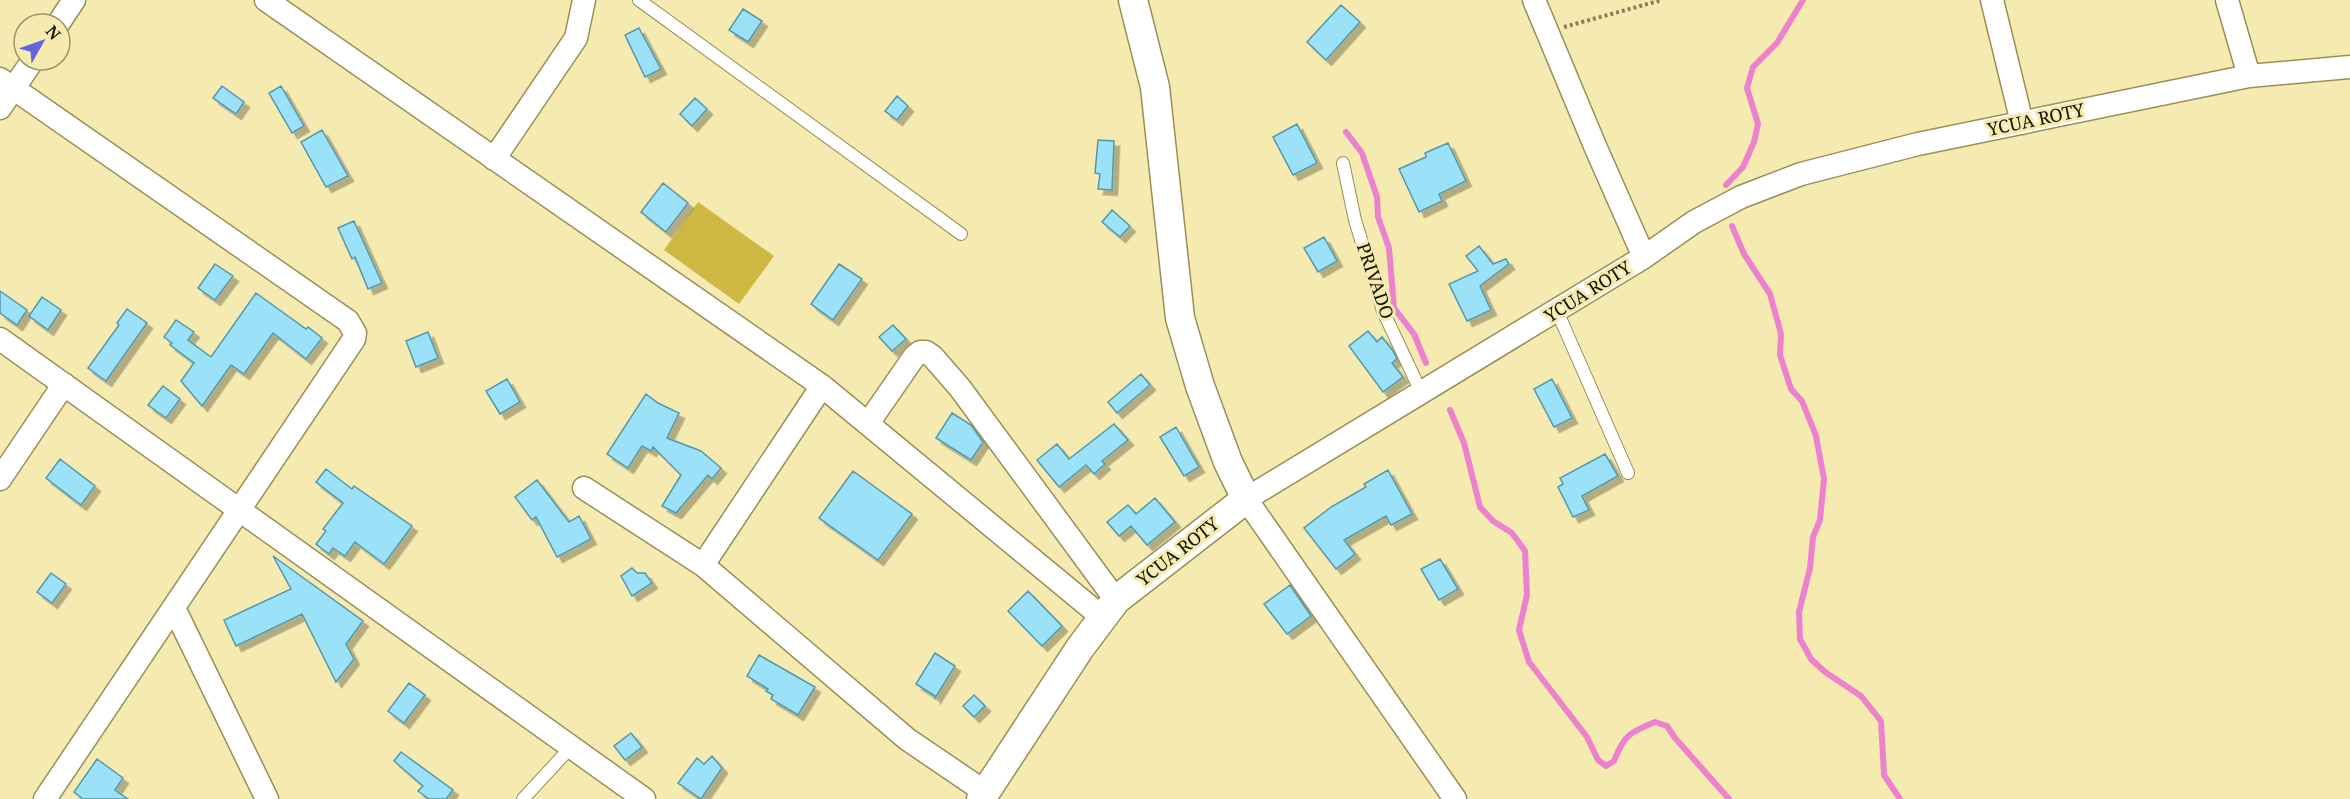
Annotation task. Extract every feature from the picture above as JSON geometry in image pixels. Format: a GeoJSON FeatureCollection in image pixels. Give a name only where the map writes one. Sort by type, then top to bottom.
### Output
{"type":"FeatureCollection","features":[{"type":"Feature","properties":{"kind":"street"},"geometry":{"type":"LineString","coordinates":[[266,0],[822,386],[1109,609]]}},
{"type":"Feature","properties":{"kind":"street"},"geometry":{"type":"LineString","coordinates":[[494,159],[576,38],[584,0]]}},
{"type":"Feature","properties":{"kind":"street"},"geometry":{"type":"LineString","coordinates":[[1133,0],[1155,87],[1180,318],[1203,397],[1228,462],[1246,500],[1455,799]]}},
{"type":"Feature","properties":{"kind":"street"},"geometry":{"type":"LineString","coordinates":[[1534,0],[1644,257]]}},
{"type":"Feature","properties":{"kind":"street"},"geometry":{"type":"LineString","coordinates":[[1992,0],[2022,123]]}},
{"type":"Feature","properties":{"kind":"street"},"geometry":{"type":"LineString","coordinates":[[2227,0],[2248,76]]}},
{"type":"Feature","properties":{"kind":"street","name":"YCUA ROTY"},"geometry":{"type":"LineString","coordinates":[[983,795],[1109,609],[1246,500],[1557,311],[1644,257],[1694,222],[1741,197],[1801,174],[1918,144],[2248,76],[2350,67]]}},
{"type":"Feature","properties":{"kind":"street"},"geometry":{"type":"LineString","coordinates":[[0,108],[7,84],[20,72]]}},
{"type":"Feature","properties":{"kind":"street"},"geometry":{"type":"LineString","coordinates":[[7,84],[348,321],[355,333],[354,339],[45,799]]}},
{"type":"Feature","properties":{"kind":"street"},"geometry":{"type":"LineString","coordinates":[[0,339],[644,799]]}},
{"type":"Feature","properties":{"kind":"street"},"geometry":{"type":"LineString","coordinates":[[869,422],[914,357],[920,352],[926,352],[933,357],[960,388],[1109,609]]}},
{"type":"Feature","properties":{"kind":"street"},"geometry":{"type":"LineString","coordinates":[[0,479],[64,384]]}},
{"type":"Feature","properties":{"kind":"street"},"geometry":{"type":"LineString","coordinates":[[703,565],[822,386]]}},
{"type":"Feature","properties":{"kind":"street"},"geometry":{"type":"LineString","coordinates":[[584,488],[703,565],[907,739],[983,795]]}},
{"type":"Feature","properties":{"kind":"street"},"geometry":{"type":"LineString","coordinates":[[174,608],[267,799]]}},
{"type":"Feature","properties":{"kind":"lane"},"geometry":{"type":"LineString","coordinates":[[639,0],[961,234]]}},
{"type":"Feature","properties":{"kind":"lane","name":"PRIVADO"},"geometry":{"type":"LineString","coordinates":[[1343,163],[1355,220],[1383,311],[1422,394]]}},
{"type":"Feature","properties":{"kind":"lane"},"geometry":{"type":"LineString","coordinates":[[1557,311],[1628,473]]}},
{"type":"Feature","properties":{"kind":"lane"},"geometry":{"type":"LineString","coordinates":[[523,799],[571,747]]}},
{"type":"Feature","properties":{"kind":"path"},"geometry":{"type":"LineString","coordinates":[[1546,32],[1662,0]]}},
{"type":"Feature","properties":{"kind":"shaded area"},"geometry":{"type":"Polygon","coordinates":[[[698,202],[774,256],[739,304],[664,250],[698,202]]]}},
{"type":"Feature","properties":{"kind":"building"},"geometry":{"type":"Polygon","coordinates":[[[1341,5],[1360,22],[1326,60],[1307,42],[1341,5]]]}},
{"type":"Feature","properties":{"kind":"building"},"geometry":{"type":"Polygon","coordinates":[[[743,9],[762,21],[748,42],[729,30],[743,9]]]}},
{"type":"Feature","properties":{"kind":"building"},"geometry":{"type":"Polygon","coordinates":[[[639,28],[661,69],[645,77],[625,35],[639,28]]]}},
{"type":"Feature","properties":{"kind":"building"},"geometry":{"type":"Polygon","coordinates":[[[222,86],[244,102],[236,114],[213,98],[222,86]]]}},
{"type":"Feature","properties":{"kind":"building"},"geometry":{"type":"Polygon","coordinates":[[[281,86],[304,126],[292,133],[269,93],[281,86]]]}},
{"type":"Feature","properties":{"kind":"building"},"geometry":{"type":"Polygon","coordinates":[[[897,96],[908,106],[897,120],[885,111],[897,96]]]}},
{"type":"Feature","properties":{"kind":"building"},"geometry":{"type":"Polygon","coordinates":[[[695,98],[707,109],[692,126],[680,114],[695,98]]]}},
{"type":"Feature","properties":{"kind":"building"},"geometry":{"type":"Polygon","coordinates":[[[1297,124],[1317,163],[1293,175],[1273,137],[1297,124]]]}},
{"type":"Feature","properties":{"kind":"building"},"geometry":{"type":"Polygon","coordinates":[[[322,130],[348,176],[326,187],[301,142],[322,130]]]}},
{"type":"Feature","properties":{"kind":"building"},"geometry":{"type":"Polygon","coordinates":[[[1098,140],[1114,141],[1112,190],[1098,189],[1100,174],[1095,173],[1098,140]]]}},
{"type":"Feature","properties":{"kind":"building"},"geometry":{"type":"Polygon","coordinates":[[[1448,143],[1466,181],[1439,194],[1442,201],[1419,212],[1399,169],[1426,157],[1425,153],[1448,143]]]}},
{"type":"Feature","properties":{"kind":"building"},"geometry":{"type":"Polygon","coordinates":[[[663,183],[688,203],[666,232],[641,212],[663,183]]]}},
{"type":"Feature","properties":{"kind":"building"},"geometry":{"type":"Polygon","coordinates":[[[1112,210],[1130,226],[1120,237],[1102,222],[1112,210]]]}},
{"type":"Feature","properties":{"kind":"building"},"geometry":{"type":"Polygon","coordinates":[[[354,221],[382,283],[368,289],[355,257],[352,259],[338,228],[354,221]]]}},
{"type":"Feature","properties":{"kind":"building"},"geometry":{"type":"Polygon","coordinates":[[[1324,237],[1337,261],[1318,272],[1304,248],[1324,237]]]}},
{"type":"Feature","properties":{"kind":"building"},"geometry":{"type":"Polygon","coordinates":[[[1479,246],[1493,264],[1506,259],[1509,264],[1480,286],[1491,310],[1467,321],[1449,284],[1478,271],[1466,256],[1479,246]]]}},
{"type":"Feature","properties":{"kind":"building"},"geometry":{"type":"Polygon","coordinates":[[[215,264],[233,276],[215,300],[198,288],[215,264]]]}},
{"type":"Feature","properties":{"kind":"building"},"geometry":{"type":"Polygon","coordinates":[[[839,264],[862,279],[833,320],[811,304],[839,264]]]}},
{"type":"Feature","properties":{"kind":"building"},"geometry":{"type":"Polygon","coordinates":[[[0,291],[27,310],[17,325],[0,313],[0,291]]]}},
{"type":"Feature","properties":{"kind":"building"},"geometry":{"type":"Polygon","coordinates":[[[256,293],[322,338],[306,359],[273,333],[244,374],[231,365],[202,406],[181,381],[194,363],[170,345],[172,343],[164,337],[176,320],[194,332],[188,340],[211,357],[256,293]]]}},
{"type":"Feature","properties":{"kind":"building"},"geometry":{"type":"Polygon","coordinates":[[[42,297],[61,310],[48,330],[29,316],[42,297]]]}},
{"type":"Feature","properties":{"kind":"building"},"geometry":{"type":"Polygon","coordinates":[[[127,309],[147,323],[106,381],[88,368],[119,325],[117,323],[127,309]]]}},
{"type":"Feature","properties":{"kind":"building"},"geometry":{"type":"Polygon","coordinates":[[[893,325],[906,339],[892,351],[879,337],[893,325]]]}},
{"type":"Feature","properties":{"kind":"building"},"geometry":{"type":"Polygon","coordinates":[[[1368,331],[1377,342],[1382,337],[1393,351],[1397,359],[1392,363],[1403,377],[1383,392],[1349,346],[1368,331]]]}},
{"type":"Feature","properties":{"kind":"building"},"geometry":{"type":"Polygon","coordinates":[[[428,332],[438,358],[416,367],[406,341],[428,332]]]}},
{"type":"Feature","properties":{"kind":"building"},"geometry":{"type":"Polygon","coordinates":[[[1141,374],[1150,385],[1117,413],[1108,402],[1141,374]]]}},
{"type":"Feature","properties":{"kind":"building"},"geometry":{"type":"Polygon","coordinates":[[[507,379],[520,402],[500,414],[486,391],[507,379]]]}},
{"type":"Feature","properties":{"kind":"building"},"geometry":{"type":"Polygon","coordinates":[[[1552,379],[1572,418],[1554,427],[1534,389],[1552,379]]]}},
{"type":"Feature","properties":{"kind":"building"},"geometry":{"type":"Polygon","coordinates":[[[163,386],[180,399],[166,418],[148,405],[163,386]]]}},
{"type":"Feature","properties":{"kind":"building"},"geometry":{"type":"Polygon","coordinates":[[[646,394],[658,403],[679,413],[667,438],[701,451],[721,468],[712,479],[708,475],[676,513],[662,506],[681,475],[653,447],[651,451],[642,446],[628,468],[607,454],[646,394]]]}},
{"type":"Feature","properties":{"kind":"building"},"geometry":{"type":"Polygon","coordinates":[[[952,413],[971,425],[983,442],[971,460],[936,438],[952,413]]]}},
{"type":"Feature","properties":{"kind":"building"},"geometry":{"type":"Polygon","coordinates":[[[1114,424],[1128,440],[1102,461],[1105,464],[1094,474],[1086,465],[1059,487],[1037,460],[1057,444],[1069,459],[1114,424]]]}},
{"type":"Feature","properties":{"kind":"building"},"geometry":{"type":"Polygon","coordinates":[[[1176,427],[1199,467],[1184,476],[1160,437],[1176,427]]]}},
{"type":"Feature","properties":{"kind":"building"},"geometry":{"type":"Polygon","coordinates":[[[1605,454],[1618,476],[1582,496],[1589,510],[1573,517],[1558,487],[1563,484],[1560,478],[1605,454]]]}},
{"type":"Feature","properties":{"kind":"building"},"geometry":{"type":"Polygon","coordinates":[[[60,459],[95,486],[81,505],[46,478],[60,459]]]}},
{"type":"Feature","properties":{"kind":"building"},"geometry":{"type":"Polygon","coordinates":[[[326,469],[352,489],[354,486],[412,526],[384,564],[355,542],[345,556],[333,548],[329,554],[316,544],[326,531],[323,529],[343,503],[316,482],[326,469]]]}},
{"type":"Feature","properties":{"kind":"building"},"geometry":{"type":"Polygon","coordinates":[[[1388,470],[1412,514],[1391,525],[1386,516],[1344,540],[1355,554],[1336,569],[1304,528],[1331,507],[1366,487],[1364,484],[1388,470]]]}},
{"type":"Feature","properties":{"kind":"building"},"geometry":{"type":"Polygon","coordinates":[[[853,471],[912,514],[878,560],[819,518],[853,471]]]}},
{"type":"Feature","properties":{"kind":"building"},"geometry":{"type":"Polygon","coordinates":[[[537,480],[569,522],[579,516],[591,539],[557,557],[536,517],[532,520],[515,497],[537,480]]]}},
{"type":"Feature","properties":{"kind":"building"},"geometry":{"type":"Polygon","coordinates":[[[1155,498],[1175,522],[1147,545],[1131,526],[1119,536],[1107,522],[1128,505],[1136,514],[1155,498]]]}},
{"type":"Feature","properties":{"kind":"building"},"geometry":{"type":"Polygon","coordinates":[[[273,556],[363,621],[346,644],[354,659],[336,682],[302,614],[236,646],[224,620],[291,589],[273,556]]]}},
{"type":"Feature","properties":{"kind":"building"},"geometry":{"type":"Polygon","coordinates":[[[1440,559],[1458,589],[1439,600],[1421,569],[1440,559]]]}},
{"type":"Feature","properties":{"kind":"building"},"geometry":{"type":"Polygon","coordinates":[[[632,568],[637,573],[645,573],[652,583],[632,596],[621,576],[632,568]]]}},
{"type":"Feature","properties":{"kind":"building"},"geometry":{"type":"Polygon","coordinates":[[[51,573],[66,584],[52,603],[37,592],[51,573]]]}},
{"type":"Feature","properties":{"kind":"building"},"geometry":{"type":"Polygon","coordinates":[[[1290,585],[1311,616],[1287,634],[1264,604],[1290,585]]]}},
{"type":"Feature","properties":{"kind":"building"},"geometry":{"type":"Polygon","coordinates":[[[1028,591],[1062,626],[1042,646],[1008,611],[1028,591]]]}},
{"type":"Feature","properties":{"kind":"building"},"geometry":{"type":"Polygon","coordinates":[[[935,653],[955,666],[935,698],[916,684],[935,653]]]}},
{"type":"Feature","properties":{"kind":"building"},"geometry":{"type":"Polygon","coordinates":[[[759,655],[815,687],[798,715],[771,699],[773,695],[766,691],[768,689],[747,676],[759,655]]]}},
{"type":"Feature","properties":{"kind":"building"},"geometry":{"type":"Polygon","coordinates":[[[409,683],[425,695],[404,723],[388,711],[409,683]]]}},
{"type":"Feature","properties":{"kind":"building"},"geometry":{"type":"Polygon","coordinates":[[[974,695],[985,706],[974,717],[963,706],[974,695]]]}},
{"type":"Feature","properties":{"kind":"building"},"geometry":{"type":"Polygon","coordinates":[[[631,733],[642,747],[625,760],[614,746],[631,733]]]}},
{"type":"Feature","properties":{"kind":"building"},"geometry":{"type":"Polygon","coordinates":[[[401,752],[453,790],[446,799],[429,799],[418,791],[423,786],[394,761],[401,752]]]}},
{"type":"Feature","properties":{"kind":"building"},"geometry":{"type":"Polygon","coordinates":[[[712,756],[722,768],[701,799],[678,783],[697,758],[704,764],[712,756]]]}},
{"type":"Feature","properties":{"kind":"building"},"geometry":{"type":"Polygon","coordinates":[[[97,759],[123,778],[115,790],[128,799],[83,799],[74,792],[97,759]]]}},
{"type":"Feature","properties":{"kind":"waterway"},"geometry":{"type":"LineString","coordinates":[[1726,185],[1743,167],[1754,142],[1758,124],[1747,88],[1753,67],[1777,43],[1803,0]]}},
{"type":"Feature","properties":{"kind":"waterway"},"geometry":{"type":"LineString","coordinates":[[1346,132],[1362,153],[1377,197],[1378,217],[1389,248],[1394,308],[1414,334],[1426,363]]}},
{"type":"Feature","properties":{"kind":"waterway"},"geometry":{"type":"LineString","coordinates":[[1732,226],[1744,254],[1770,294],[1781,334],[1780,355],[1791,389],[1802,401],[1816,436],[1824,479],[1820,520],[1813,537],[1810,568],[1799,612],[1800,639],[1811,659],[1825,672],[1861,696],[1881,721],[1884,775],[1900,799]]}},
{"type":"Feature","properties":{"kind":"waterway"},"geometry":{"type":"LineString","coordinates":[[1450,410],[1464,443],[1480,507],[1493,521],[1512,533],[1525,551],[1527,595],[1519,630],[1529,662],[1587,737],[1598,760],[1606,766],[1614,761],[1621,745],[1629,736],[1655,722],[1667,726],[1729,799]]}}]}
